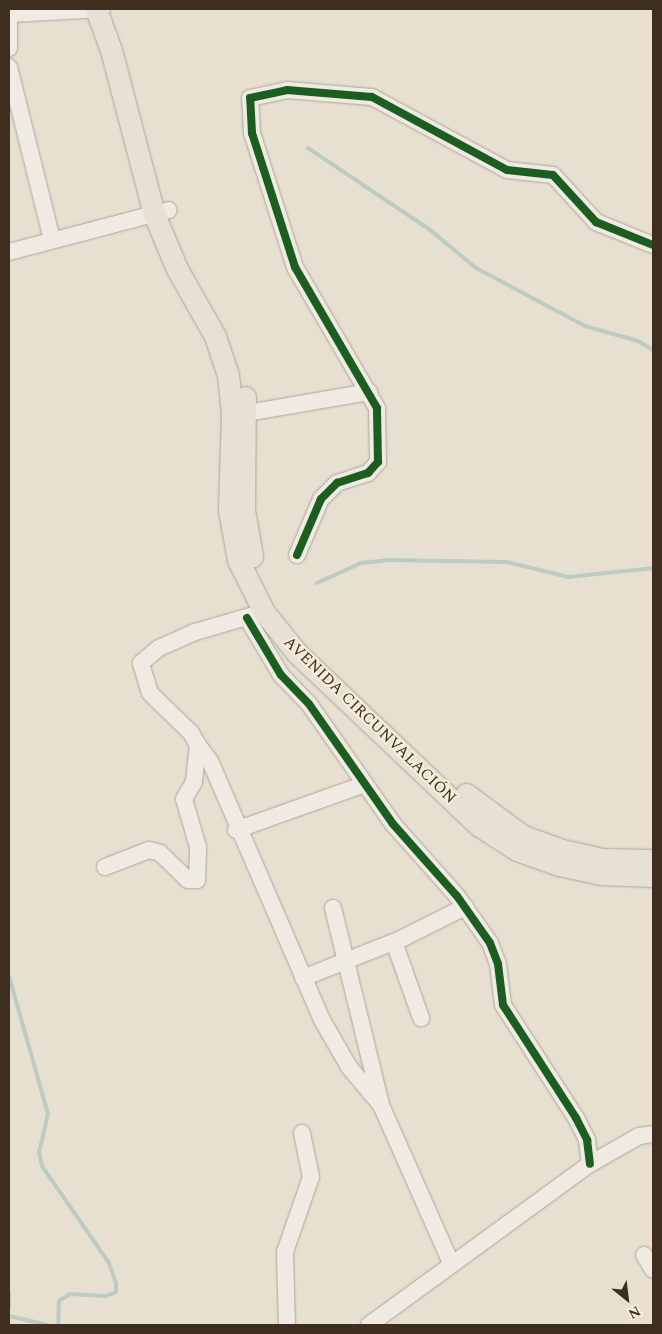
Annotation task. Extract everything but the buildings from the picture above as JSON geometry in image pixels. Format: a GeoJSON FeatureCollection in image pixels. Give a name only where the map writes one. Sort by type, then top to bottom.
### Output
{"type":"FeatureCollection","features":[{"type":"Feature","properties":{"kind":"main road","name":"AVENIDA CIRCUNVALACIÓN"},"geometry":{"type":"LineString","coordinates":[[102,10],[177,269],[215,336],[228,375],[232,413],[229,510],[238,560],[256,615],[478,825],[517,850],[558,865],[601,874],[653,876]]}},
{"type":"Feature","properties":{"kind":"main road","name":"AVENIDA CIRCUNVALACIÓN"},"geometry":{"type":"LineString","coordinates":[[161,212],[228,330],[243,372],[247,413],[244,510],[252,556],[276,604],[307,642],[486,813],[523,836],[562,850],[602,859],[653,860]]}},
{"type":"Feature","properties":{"kind":"street"},"geometry":{"type":"LineString","coordinates":[[9,48],[10,12],[102,10]]}},
{"type":"Feature","properties":{"kind":"street"},"geometry":{"type":"LineString","coordinates":[[9,67],[52,240]]}},
{"type":"Feature","properties":{"kind":"street"},"geometry":{"type":"LineString","coordinates":[[297,555],[320,499],[337,483],[368,473],[378,462],[377,408],[295,268],[252,132],[250,98],[287,90],[372,97],[506,170],[553,175],[596,222],[653,245]]}},
{"type":"Feature","properties":{"kind":"street"},"geometry":{"type":"LineString","coordinates":[[9,252],[161,212]]}},
{"type":"Feature","properties":{"kind":"street"},"geometry":{"type":"LineString","coordinates":[[247,413],[369,392]]}},
{"type":"Feature","properties":{"kind":"street"},"geometry":{"type":"LineString","coordinates":[[381,1104],[349,1067],[303,978],[236,830],[210,761],[198,746],[191,733],[150,693],[141,663],[159,648],[195,632],[256,615],[281,675],[309,704],[393,824],[465,908],[490,944],[498,964],[503,1005],[576,1118],[587,1140],[590,1164]]}},
{"type":"Feature","properties":{"kind":"street"},"geometry":{"type":"LineString","coordinates":[[105,867],[149,850],[160,853],[188,880],[196,880],[198,847],[184,799],[194,782],[198,746]]}},
{"type":"Feature","properties":{"kind":"street"},"geometry":{"type":"LineString","coordinates":[[236,830],[365,784]]}},
{"type":"Feature","properties":{"kind":"street"},"geometry":{"type":"LineString","coordinates":[[333,908],[381,1104],[452,1263]]}},
{"type":"Feature","properties":{"kind":"street"},"geometry":{"type":"LineString","coordinates":[[303,978],[394,942],[465,908]]}},
{"type":"Feature","properties":{"kind":"street"},"geometry":{"type":"LineString","coordinates":[[394,942],[421,1018]]}},
{"type":"Feature","properties":{"kind":"street"},"geometry":{"type":"LineString","coordinates":[[287,1325],[285,1252],[312,1177],[302,1133]]}},
{"type":"Feature","properties":{"kind":"street"},"geometry":{"type":"LineString","coordinates":[[369,1325],[590,1164],[639,1136],[653,1134]]}},
{"type":"Feature","properties":{"kind":"street"},"geometry":{"type":"LineString","coordinates":[[644,1255],[653,1270]]}},
{"type":"Feature","properties":{"kind":"waterway"},"geometry":{"type":"LineString","coordinates":[[308,148],[429,229],[476,268],[585,326],[638,341],[653,350]]}},
{"type":"Feature","properties":{"kind":"waterway"},"geometry":{"type":"LineString","coordinates":[[317,583],[361,563],[389,560],[507,562],[568,577],[653,568]]}},
{"type":"Feature","properties":{"kind":"waterway"},"geometry":{"type":"LineString","coordinates":[[9,976],[48,1114],[39,1152],[42,1166],[109,1263],[116,1283],[116,1292],[106,1296],[70,1294],[59,1301],[58,1325]]}},
{"type":"Feature","properties":{"kind":"waterway"},"geometry":{"type":"LineString","coordinates":[[9,1293],[9,1308]]}},
{"type":"Feature","properties":{"kind":"waterway"},"geometry":{"type":"LineString","coordinates":[[9,1316],[48,1325]]}},
{"type":"Feature","properties":{"kind":"cycle path"},"geometry":{"type":"LineString","coordinates":[[297,555],[321,499],[337,483],[368,473],[378,462],[377,408],[295,267],[252,133],[250,98],[287,90],[372,97],[507,170],[553,175],[596,222],[653,245]]}},
{"type":"Feature","properties":{"kind":"cycle path"},"geometry":{"type":"LineString","coordinates":[[247,618],[281,675],[309,704],[393,824],[457,896],[490,943],[498,964],[503,1005],[576,1118],[587,1140],[590,1164]]}}]}
